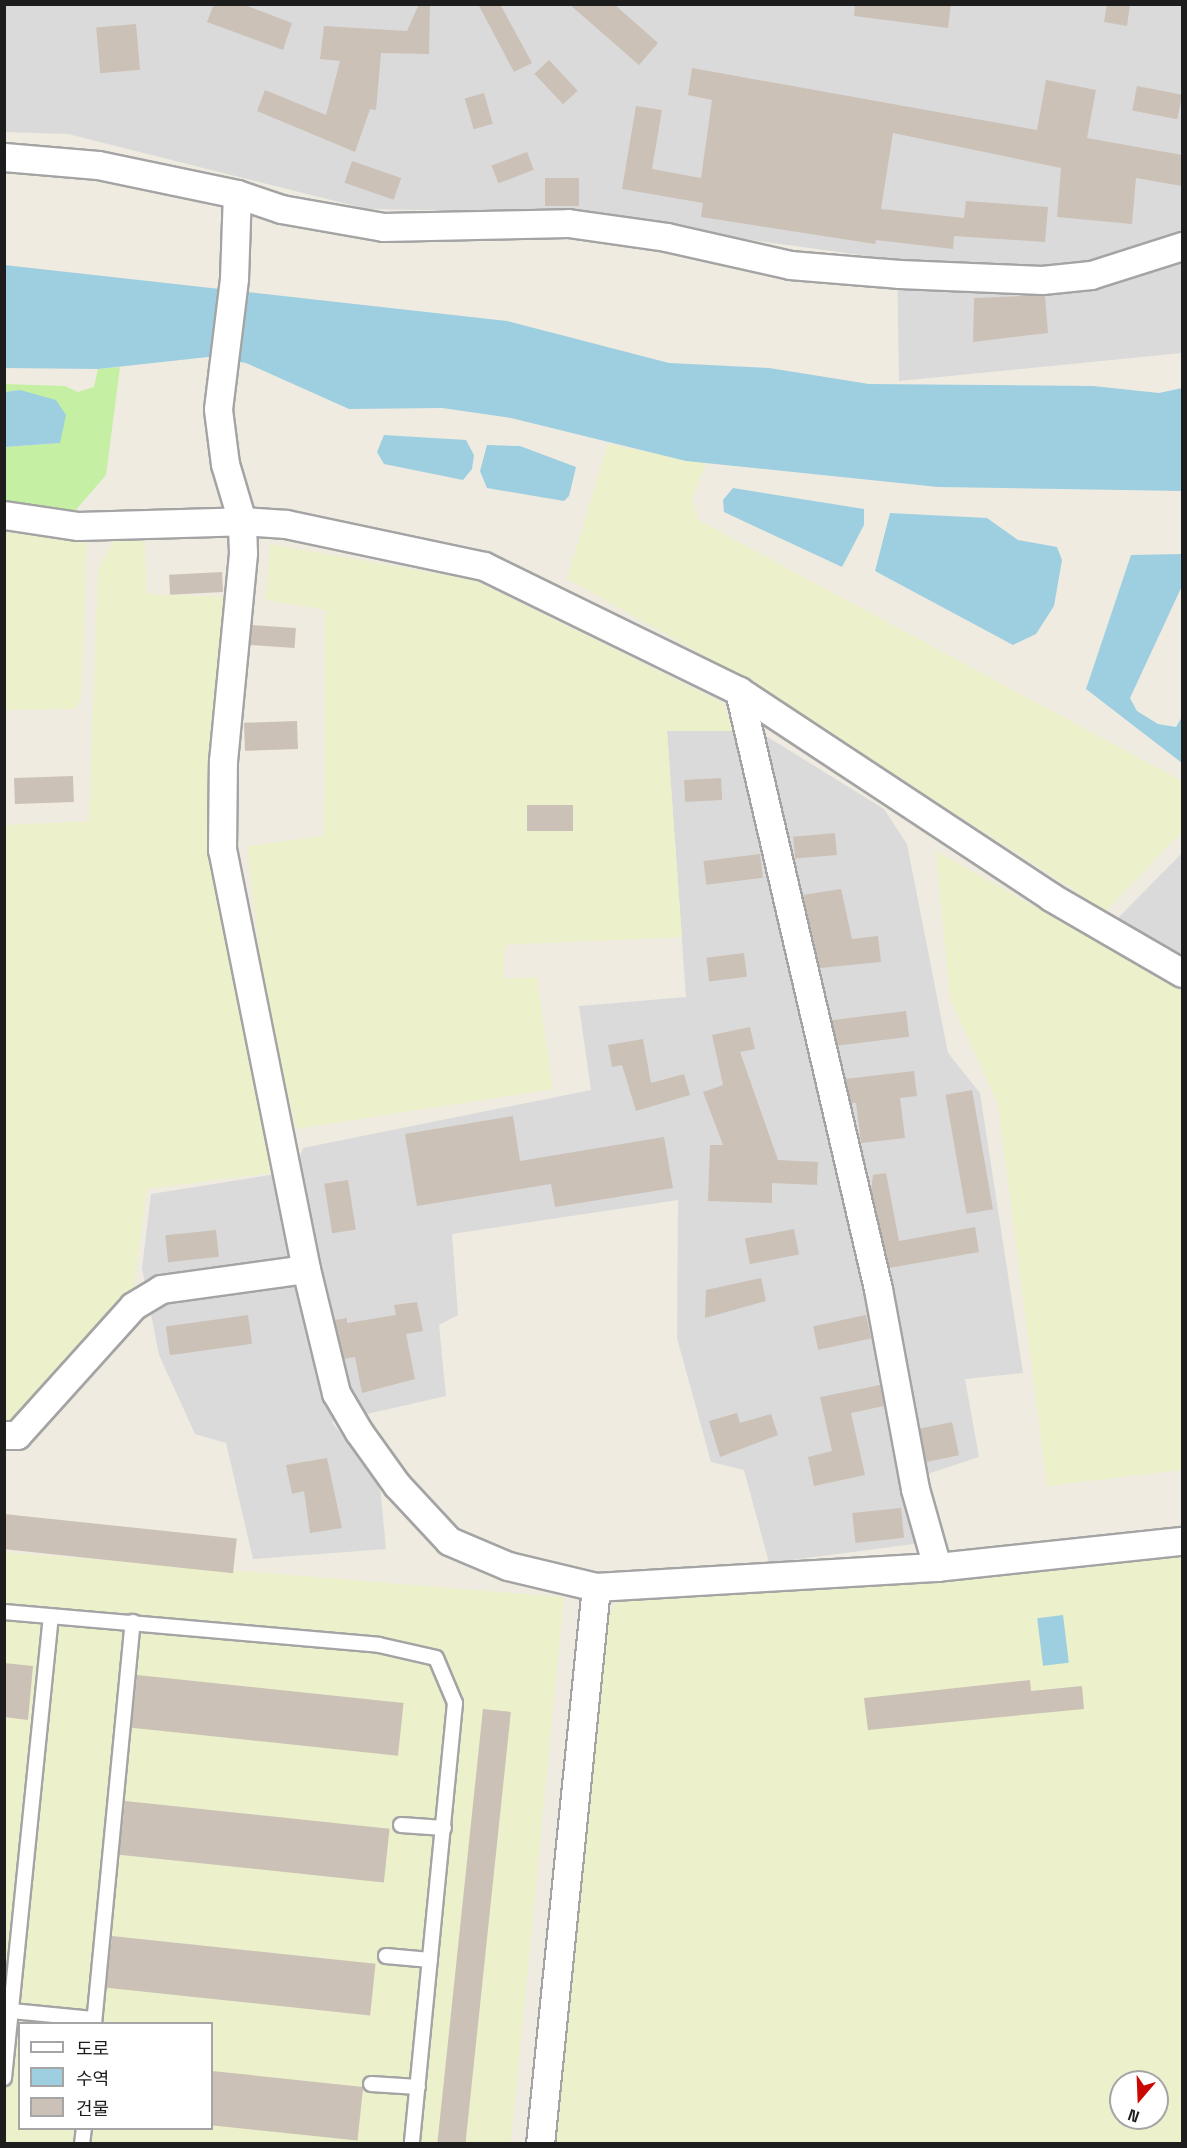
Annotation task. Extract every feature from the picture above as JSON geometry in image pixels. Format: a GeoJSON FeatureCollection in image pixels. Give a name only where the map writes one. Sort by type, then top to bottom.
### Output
{"type":"FeatureCollection","features":[{"type":"Feature","properties":{"kind":"street"},"geometry":{"type":"LineString","coordinates":[[4,157],[98,165],[237,194],[282,209],[383,226],[567,223],[790,264],[900,274],[1042,280],[1091,275],[1182,246]]}},
{"type":"Feature","properties":{"kind":"street"},"geometry":{"type":"LineString","coordinates":[[237,194],[234,278],[220,367],[225,464],[242,521],[222,850],[306,1269],[336,1393],[397,1485],[449,1541],[508,1566],[596,1587],[938,1567],[1182,1540]]}},
{"type":"Feature","properties":{"kind":"street"},"geometry":{"type":"LineString","coordinates":[[4,515],[78,526],[242,521],[397,544],[484,566],[739,692],[1051,897],[1182,973]]}},
{"type":"Feature","properties":{"kind":"street"},"geometry":{"type":"LineString","coordinates":[[739,692],[878,1289],[915,1489],[938,1567]]}},
{"type":"Feature","properties":{"kind":"street"},"geometry":{"type":"LineString","coordinates":[[4,1435],[16,1435],[133,1306],[161,1289],[306,1269]]}},
{"type":"Feature","properties":{"kind":"street"},"geometry":{"type":"LineString","coordinates":[[540,2144],[596,1587]]}},
{"type":"Feature","properties":{"kind":"lane"},"geometry":{"type":"LineString","coordinates":[[4,1612],[379,1645],[436,1658],[455,1703],[412,2144]]}},
{"type":"Feature","properties":{"kind":"lane"},"geometry":{"type":"LineString","coordinates":[[4,2078],[51,1616]]}},
{"type":"Feature","properties":{"kind":"lane"},"geometry":{"type":"LineString","coordinates":[[11,2011],[94,2021],[133,1622]]}},
{"type":"Feature","properties":{"kind":"lane"},"geometry":{"type":"LineString","coordinates":[[401,1825],[444,1828]]}},
{"type":"Feature","properties":{"kind":"lane"},"geometry":{"type":"LineString","coordinates":[[386,1956],[430,1960]]}},
{"type":"Feature","properties":{"kind":"lane"},"geometry":{"type":"LineString","coordinates":[[371,2084],[418,2087]]}},
{"type":"Feature","properties":{"kind":"shaded area"},"geometry":{"type":"Polygon","coordinates":[[[5,5],[1182,5],[1182,353],[899,381],[897,260],[547,212],[367,209],[68,134],[5,132],[5,5]]]}},
{"type":"Feature","properties":{"kind":"shaded area"},"geometry":{"type":"Polygon","coordinates":[[[667,731],[758,731],[884,809],[907,844],[948,1053],[980,1093],[1023,1373],[965,1379],[979,1457],[924,1475],[921,1543],[769,1563],[744,1470],[711,1462],[677,1338],[678,1200],[452,1234],[458,1315],[439,1325],[446,1396],[332,1422],[380,1486],[386,1549],[253,1559],[226,1443],[195,1434],[159,1355],[142,1268],[151,1194],[295,1171],[303,1148],[591,1090],[579,1006],[686,997],[667,731]]]}},
{"type":"Feature","properties":{"kind":"shaded area"},"geometry":{"type":"Polygon","coordinates":[[[1182,853],[1182,960],[1116,920],[1182,853]]]}},
{"type":"Feature","properties":{"kind":"green space"},"geometry":{"type":"Polygon","coordinates":[[[120,367],[106,475],[74,512],[5,504],[5,447],[60,443],[20,390],[5,392],[4,384],[65,386],[78,392],[94,387],[98,369],[120,367]]]}},
{"type":"Feature","properties":{"kind":"green space"},"geometry":{"type":"Polygon","coordinates":[[[608,444],[706,463],[692,500],[698,520],[1182,781],[1182,832],[1106,911],[753,683],[567,579],[608,444]]]}},
{"type":"Feature","properties":{"kind":"green space"},"geometry":{"type":"Polygon","coordinates":[[[4,524],[87,535],[81,698],[75,709],[5,710],[4,524]]]}},
{"type":"Feature","properties":{"kind":"green space"},"geometry":{"type":"Polygon","coordinates":[[[144,531],[147,594],[233,597],[216,762],[279,1172],[147,1189],[134,1287],[19,1423],[4,1421],[4,825],[89,821],[98,570],[118,533],[144,531]]]}},
{"type":"Feature","properties":{"kind":"green space"},"geometry":{"type":"Polygon","coordinates":[[[270,544],[474,580],[723,703],[734,731],[667,731],[682,937],[505,945],[503,979],[537,977],[553,1089],[296,1129],[263,985],[247,846],[324,836],[325,610],[265,600],[270,544]]]}},
{"type":"Feature","properties":{"kind":"green space"},"geometry":{"type":"Polygon","coordinates":[[[936,851],[1182,989],[1182,1470],[1047,1486],[998,1104],[950,999],[936,851]]]}},
{"type":"Feature","properties":{"kind":"green space"},"geometry":{"type":"Polygon","coordinates":[[[1182,1547],[1182,2143],[553,2144],[607,1617],[619,1600],[1182,1547]]]}},
{"type":"Feature","properties":{"kind":"green space"},"geometry":{"type":"Polygon","coordinates":[[[4,1552],[564,1597],[511,2143],[5,2143],[4,1552]]]}},
{"type":"Feature","properties":{"kind":"water"},"geometry":{"type":"Polygon","coordinates":[[[4,265],[507,321],[669,363],[769,368],[869,384],[1093,386],[1159,393],[1182,388],[1182,491],[938,487],[686,461],[511,418],[442,408],[349,409],[246,363],[208,357],[98,369],[5,368],[4,265]]]}},
{"type":"Feature","properties":{"kind":"water"},"geometry":{"type":"Polygon","coordinates":[[[20,390],[56,400],[66,415],[60,443],[5,447],[5,392],[20,390]]]}},
{"type":"Feature","properties":{"kind":"water"},"geometry":{"type":"Polygon","coordinates":[[[384,435],[466,440],[474,455],[472,469],[463,480],[384,464],[377,452],[384,435]]]}},
{"type":"Feature","properties":{"kind":"water"},"geometry":{"type":"Polygon","coordinates":[[[487,445],[520,446],[576,467],[569,496],[564,501],[487,488],[480,471],[487,445]]]}},
{"type":"Feature","properties":{"kind":"water"},"geometry":{"type":"Polygon","coordinates":[[[733,488],[864,509],[864,525],[842,567],[724,512],[723,500],[733,488]]]}},
{"type":"Feature","properties":{"kind":"water"},"geometry":{"type":"Polygon","coordinates":[[[890,513],[987,518],[1018,540],[1057,547],[1062,560],[1054,606],[1036,634],[1013,645],[875,571],[890,513]]]}},
{"type":"Feature","properties":{"kind":"water"},"geometry":{"type":"Polygon","coordinates":[[[1182,554],[1182,586],[1130,698],[1137,711],[1158,724],[1176,727],[1182,717],[1182,763],[1086,689],[1131,555],[1182,554]]]}},
{"type":"Feature","properties":{"kind":"water"},"geometry":{"type":"Polygon","coordinates":[[[1063,1615],[1069,1663],[1043,1666],[1037,1618],[1063,1615]]]}},
{"type":"Feature","properties":{"kind":"building"},"geometry":{"type":"Polygon","coordinates":[[[214,4],[242,4],[292,23],[283,50],[207,22],[214,4]]]}},
{"type":"Feature","properties":{"kind":"building"},"geometry":{"type":"Polygon","coordinates":[[[419,4],[430,4],[429,54],[381,53],[376,110],[370,109],[355,152],[257,111],[265,90],[326,115],[340,61],[320,59],[324,26],[407,31],[419,4]]]}},
{"type":"Feature","properties":{"kind":"building"},"geometry":{"type":"Polygon","coordinates":[[[478,4],[500,4],[532,63],[514,72],[478,4]]]}},
{"type":"Feature","properties":{"kind":"building"},"geometry":{"type":"Polygon","coordinates":[[[569,4],[614,4],[658,43],[639,65],[569,4]]]}},
{"type":"Feature","properties":{"kind":"building"},"geometry":{"type":"Polygon","coordinates":[[[855,4],[951,4],[948,28],[854,16],[855,4]]]}},
{"type":"Feature","properties":{"kind":"building"},"geometry":{"type":"Polygon","coordinates":[[[1107,4],[1130,4],[1127,26],[1104,22],[1107,4]]]}},
{"type":"Feature","properties":{"kind":"building"},"geometry":{"type":"Polygon","coordinates":[[[136,24],[140,70],[100,73],[96,27],[136,24]]]}},
{"type":"Feature","properties":{"kind":"building"},"geometry":{"type":"Polygon","coordinates":[[[549,60],[578,91],[563,104],[534,74],[549,60]]]}},
{"type":"Feature","properties":{"kind":"building"},"geometry":{"type":"Polygon","coordinates":[[[692,68],[1037,130],[1046,80],[1096,90],[1087,138],[1182,155],[1182,186],[1136,178],[1132,224],[1057,217],[1061,168],[893,133],[881,209],[964,218],[966,201],[1048,207],[1045,242],[954,236],[953,249],[876,240],[875,244],[701,217],[703,203],[622,189],[636,106],[662,110],[652,169],[701,178],[712,100],[688,95],[692,68]]]}},
{"type":"Feature","properties":{"kind":"building"},"geometry":{"type":"Polygon","coordinates":[[[1137,86],[1182,95],[1177,119],[1132,111],[1137,86]]]}},
{"type":"Feature","properties":{"kind":"building"},"geometry":{"type":"Polygon","coordinates":[[[484,93],[493,124],[474,129],[465,99],[484,93]]]}},
{"type":"Feature","properties":{"kind":"building"},"geometry":{"type":"Polygon","coordinates":[[[527,152],[534,170],[498,183],[492,166],[527,152]]]}},
{"type":"Feature","properties":{"kind":"building"},"geometry":{"type":"Polygon","coordinates":[[[352,161],[401,178],[394,200],[345,183],[352,161]]]}},
{"type":"Feature","properties":{"kind":"building"},"geometry":{"type":"Polygon","coordinates":[[[545,178],[579,178],[579,206],[545,206],[545,178]]]}},
{"type":"Feature","properties":{"kind":"building"},"geometry":{"type":"Polygon","coordinates":[[[1045,295],[1048,333],[973,342],[974,298],[1045,295]]]}},
{"type":"Feature","properties":{"kind":"building"},"geometry":{"type":"Polygon","coordinates":[[[222,572],[223,592],[170,595],[169,575],[222,572]]]}},
{"type":"Feature","properties":{"kind":"building"},"geometry":{"type":"Polygon","coordinates":[[[252,625],[296,628],[294,648],[251,645],[252,625]]]}},
{"type":"Feature","properties":{"kind":"building"},"geometry":{"type":"Polygon","coordinates":[[[297,721],[298,749],[245,751],[244,723],[297,721]]]}},
{"type":"Feature","properties":{"kind":"building"},"geometry":{"type":"Polygon","coordinates":[[[73,776],[74,802],[15,804],[14,778],[73,776]]]}},
{"type":"Feature","properties":{"kind":"building"},"geometry":{"type":"Polygon","coordinates":[[[721,778],[722,800],[685,802],[684,780],[721,778]]]}},
{"type":"Feature","properties":{"kind":"building"},"geometry":{"type":"Polygon","coordinates":[[[527,805],[573,805],[573,831],[527,831],[527,805]]]}},
{"type":"Feature","properties":{"kind":"building"},"geometry":{"type":"Polygon","coordinates":[[[835,833],[837,855],[795,859],[793,837],[835,833]]]}},
{"type":"Feature","properties":{"kind":"building"},"geometry":{"type":"Polygon","coordinates":[[[760,854],[763,878],[706,885],[703,861],[760,854]]]}},
{"type":"Feature","properties":{"kind":"building"},"geometry":{"type":"Polygon","coordinates":[[[841,889],[852,939],[878,936],[881,962],[820,968],[803,895],[841,889]]]}},
{"type":"Feature","properties":{"kind":"building"},"geometry":{"type":"Polygon","coordinates":[[[744,953],[747,977],[709,981],[706,958],[744,953]]]}},
{"type":"Feature","properties":{"kind":"building"},"geometry":{"type":"Polygon","coordinates":[[[906,1011],[909,1037],[835,1046],[832,1020],[906,1011]]]}},
{"type":"Feature","properties":{"kind":"building"},"geometry":{"type":"Polygon","coordinates":[[[750,1027],[755,1049],[740,1052],[778,1160],[818,1162],[817,1185],[772,1183],[772,1203],[708,1201],[710,1145],[723,1145],[703,1092],[723,1085],[712,1035],[750,1027]]]}},
{"type":"Feature","properties":{"kind":"building"},"geometry":{"type":"Polygon","coordinates":[[[643,1039],[651,1083],[684,1074],[690,1095],[636,1111],[622,1065],[612,1067],[608,1045],[643,1039]]]}},
{"type":"Feature","properties":{"kind":"building"},"geometry":{"type":"Polygon","coordinates":[[[914,1071],[917,1096],[900,1098],[905,1138],[861,1143],[856,1103],[851,1103],[845,1079],[914,1071]]]}},
{"type":"Feature","properties":{"kind":"building"},"geometry":{"type":"Polygon","coordinates":[[[972,1090],[993,1209],[966,1214],[945,1095],[972,1090]]]}},
{"type":"Feature","properties":{"kind":"building"},"geometry":{"type":"Polygon","coordinates":[[[513,1116],[520,1161],[664,1137],[673,1188],[555,1207],[551,1184],[417,1206],[405,1134],[513,1116]]]}},
{"type":"Feature","properties":{"kind":"building"},"geometry":{"type":"Polygon","coordinates":[[[886,1173],[899,1241],[975,1227],[979,1252],[889,1268],[871,1191],[873,1175],[886,1173]]]}},
{"type":"Feature","properties":{"kind":"building"},"geometry":{"type":"Polygon","coordinates":[[[348,1180],[356,1229],[332,1233],[324,1184],[348,1180]]]}},
{"type":"Feature","properties":{"kind":"building"},"geometry":{"type":"Polygon","coordinates":[[[794,1229],[799,1255],[750,1264],[745,1239],[794,1229]]]}},
{"type":"Feature","properties":{"kind":"building"},"geometry":{"type":"Polygon","coordinates":[[[216,1230],[219,1257],[168,1262],[165,1235],[216,1230]]]}},
{"type":"Feature","properties":{"kind":"building"},"geometry":{"type":"Polygon","coordinates":[[[761,1278],[766,1301],[705,1318],[706,1290],[761,1278]]]}},
{"type":"Feature","properties":{"kind":"building"},"geometry":{"type":"Polygon","coordinates":[[[417,1302],[423,1331],[406,1334],[415,1379],[362,1393],[355,1357],[344,1359],[335,1320],[347,1318],[347,1323],[396,1315],[394,1305],[417,1302]]]}},
{"type":"Feature","properties":{"kind":"building"},"geometry":{"type":"Polygon","coordinates":[[[248,1315],[252,1344],[170,1355],[166,1327],[248,1315]]]}},
{"type":"Feature","properties":{"kind":"building"},"geometry":{"type":"Polygon","coordinates":[[[866,1315],[871,1338],[818,1350],[813,1326],[866,1315]]]}},
{"type":"Feature","properties":{"kind":"building"},"geometry":{"type":"Polygon","coordinates":[[[880,1385],[884,1406],[851,1413],[865,1475],[814,1486],[808,1457],[832,1451],[820,1397],[880,1385]]]}},
{"type":"Feature","properties":{"kind":"building"},"geometry":{"type":"Polygon","coordinates":[[[737,1413],[740,1423],[771,1414],[778,1435],[720,1457],[709,1421],[737,1413]]]}},
{"type":"Feature","properties":{"kind":"building"},"geometry":{"type":"Polygon","coordinates":[[[952,1422],[959,1455],[927,1462],[920,1429],[952,1422]]]}},
{"type":"Feature","properties":{"kind":"building"},"geometry":{"type":"Polygon","coordinates":[[[327,1458],[342,1528],[310,1533],[304,1491],[292,1494],[286,1465],[327,1458]]]}},
{"type":"Feature","properties":{"kind":"building"},"geometry":{"type":"Polygon","coordinates":[[[901,1508],[904,1538],[855,1543],[852,1513],[901,1508]]]}},
{"type":"Feature","properties":{"kind":"building"},"geometry":{"type":"Polygon","coordinates":[[[4,1514],[237,1538],[233,1573],[4,1549],[4,1514]]]}},
{"type":"Feature","properties":{"kind":"building"},"geometry":{"type":"Polygon","coordinates":[[[4,1663],[33,1666],[28,1720],[4,1717],[4,1663]]]}},
{"type":"Feature","properties":{"kind":"building"},"geometry":{"type":"Polygon","coordinates":[[[137,1675],[404,1703],[398,1756],[131,1728],[137,1675]]]}},
{"type":"Feature","properties":{"kind":"building"},"geometry":{"type":"Polygon","coordinates":[[[1030,1680],[1031,1691],[1082,1686],[1084,1709],[868,1730],[864,1698],[1030,1680]]]}},
{"type":"Feature","properties":{"kind":"building"},"geometry":{"type":"Polygon","coordinates":[[[483,1709],[511,1712],[465,2144],[437,2144],[483,1709]]]}},
{"type":"Feature","properties":{"kind":"building"},"geometry":{"type":"Polygon","coordinates":[[[125,1801],[390,1829],[384,1883],[119,1855],[125,1801]]]}},
{"type":"Feature","properties":{"kind":"building"},"geometry":{"type":"Polygon","coordinates":[[[112,1936],[376,1964],[370,2015],[107,1988],[112,1936]]]}},
{"type":"Feature","properties":{"kind":"building"},"geometry":{"type":"Polygon","coordinates":[[[213,2071],[363,2087],[358,2141],[213,2125],[213,2071]]]}}]}
